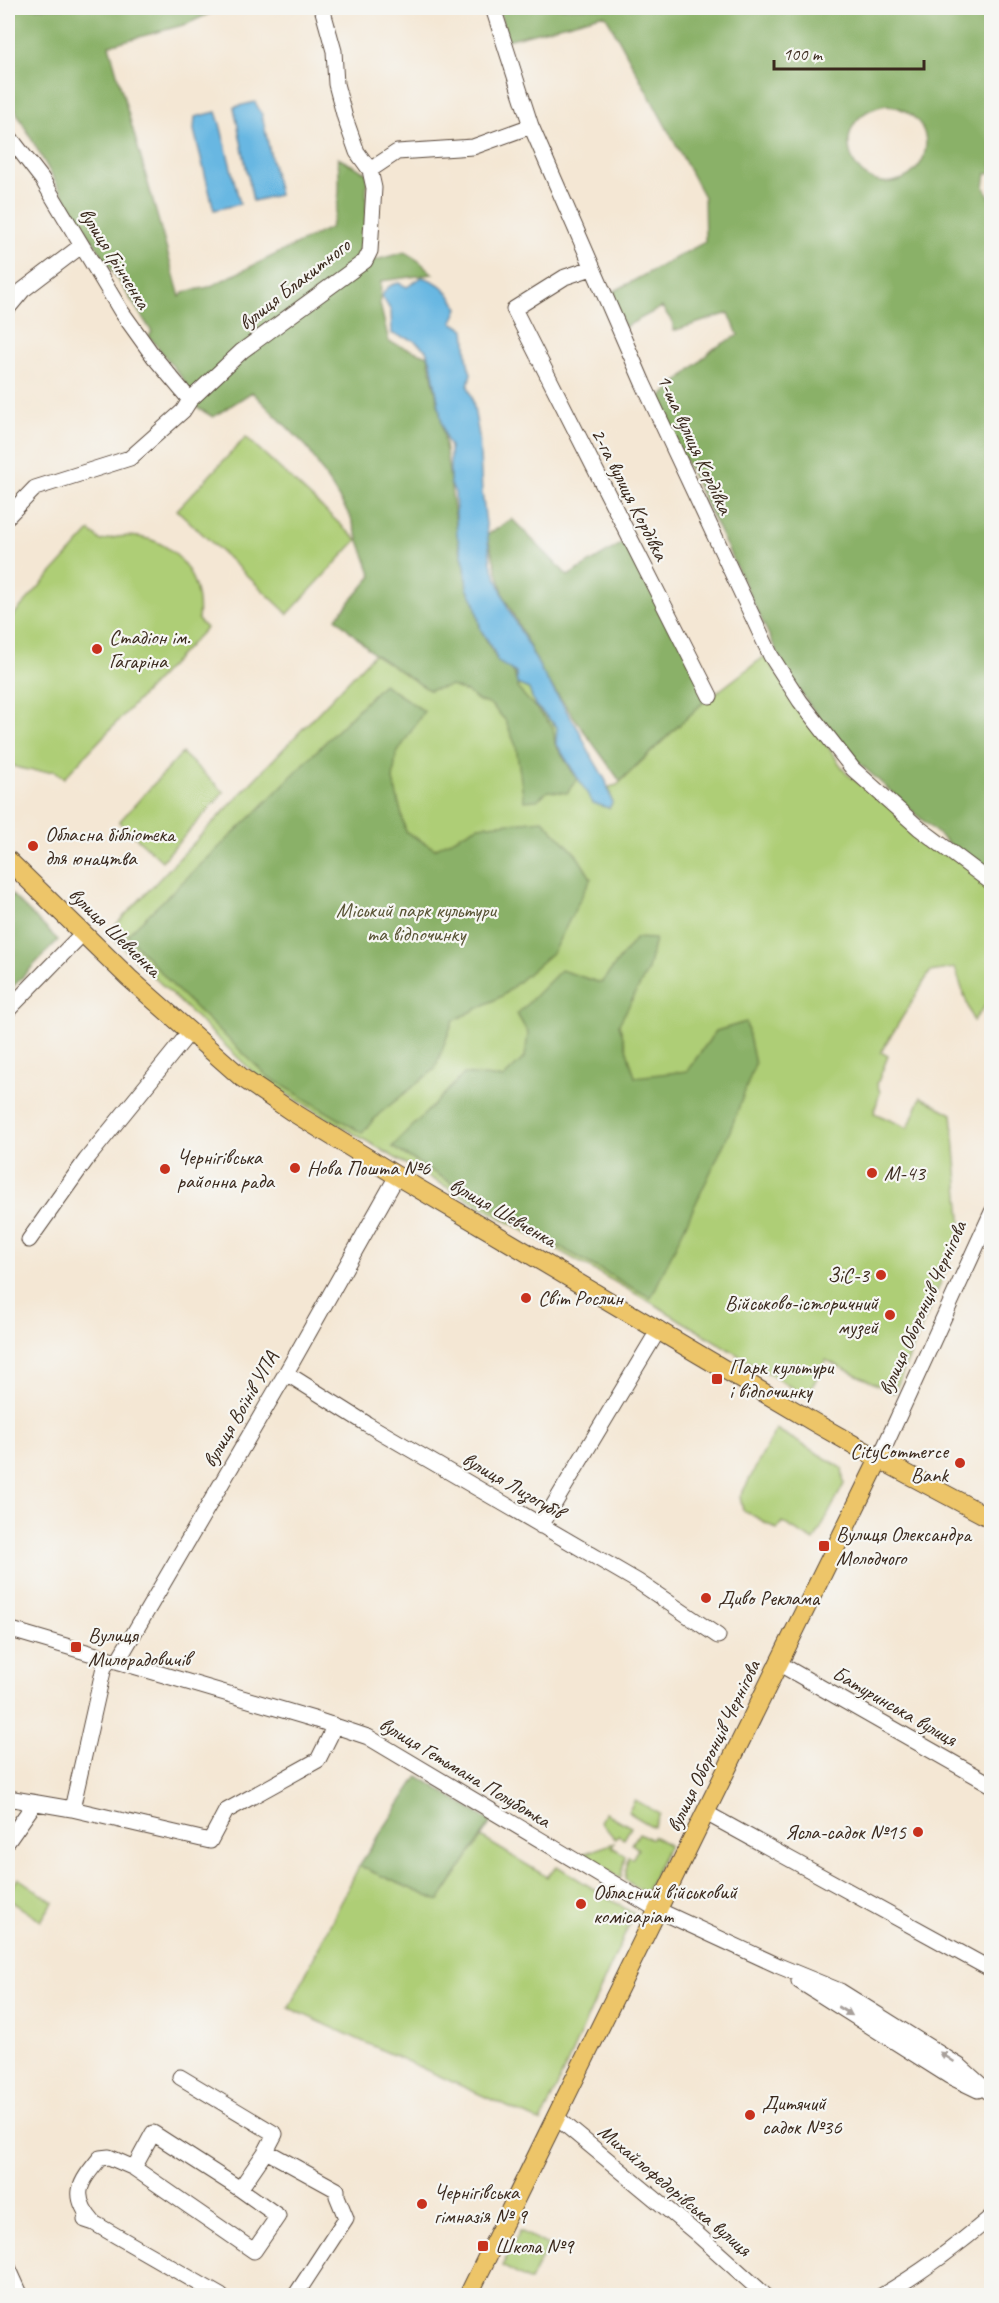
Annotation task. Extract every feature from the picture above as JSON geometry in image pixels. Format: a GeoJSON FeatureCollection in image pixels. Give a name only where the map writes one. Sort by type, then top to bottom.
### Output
{"type":"FeatureCollection","features":[{"type":"Feature","properties":{"kind":"main road","name":"вулиця Шевченка"},"geometry":{"type":"LineString","coordinates":[[8,860],[189,1033],[241,1077],[291,1111],[397,1176],[879,1459],[992,1519]]}},
{"type":"Feature","properties":{"kind":"main road","name":"вулиця Оборонців Чернігова"},"geometry":{"type":"LineString","coordinates":[[468,2295],[879,1459]]}},
{"type":"Feature","properties":{"kind":"street","name":"вулиця Блакитного"},"geometry":{"type":"LineString","coordinates":[[8,516],[35,488],[130,458],[183,411],[190,400],[242,351],[365,261],[370,251],[374,188],[370,170],[357,152],[345,118],[336,84],[334,51],[322,8]]}},
{"type":"Feature","properties":{"kind":"street","name":"1-ша вулиця Кордівка"},"geometry":{"type":"LineString","coordinates":[[493,8],[531,126],[643,383],[771,656],[800,701],[853,769],[942,846],[992,883]]}},
{"type":"Feature","properties":{"kind":"street"},"geometry":{"type":"LineString","coordinates":[[370,170],[397,152],[472,147],[531,126]]}},
{"type":"Feature","properties":{"kind":"street","name":"вулиця Грінченка"},"geometry":{"type":"LineString","coordinates":[[8,135],[42,178],[121,311],[154,357],[190,400]]}},
{"type":"Feature","properties":{"kind":"street"},"geometry":{"type":"LineString","coordinates":[[8,308],[23,290],[81,246]]}},
{"type":"Feature","properties":{"kind":"street","name":"2-га вулиця Кордівка"},"geometry":{"type":"LineString","coordinates":[[592,268],[565,277],[514,309],[710,696]]}},
{"type":"Feature","properties":{"kind":"street"},"geometry":{"type":"LineString","coordinates":[[8,1010],[83,933]]}},
{"type":"Feature","properties":{"kind":"street"},"geometry":{"type":"LineString","coordinates":[[29,1240],[86,1160],[189,1033]]}},
{"type":"Feature","properties":{"kind":"street","name":"вулиця Воїнів УПА"},"geometry":{"type":"LineString","coordinates":[[72,1809],[104,1666],[120,1657],[397,1176]]}},
{"type":"Feature","properties":{"kind":"street","name":"вулиця Оборонців Чернігова"},"geometry":{"type":"LineString","coordinates":[[879,1459],[992,1212]]}},
{"type":"Feature","properties":{"kind":"street"},"geometry":{"type":"LineString","coordinates":[[541,1526],[659,1329]]}},
{"type":"Feature","properties":{"kind":"street","name":"вулиця Лизогубів"},"geometry":{"type":"LineString","coordinates":[[286,1372],[367,1424],[637,1581],[718,1636]]}},
{"type":"Feature","properties":{"kind":"street","name":"вулиця Гетьмана Полуботка"},"geometry":{"type":"LineString","coordinates":[[8,1629],[368,1737],[657,1910],[779,1966],[840,1991],[861,2003],[961,2067],[992,2095]]}},
{"type":"Feature","properties":{"kind":"street","name":"Батуринська вулиця"},"geometry":{"type":"LineString","coordinates":[[778,1663],[992,1785]]}},
{"type":"Feature","properties":{"kind":"street"},"geometry":{"type":"LineString","coordinates":[[8,1798],[72,1809],[210,1841],[226,1811],[318,1760],[333,1725]]}},
{"type":"Feature","properties":{"kind":"street"},"geometry":{"type":"LineString","coordinates":[[8,1841],[34,1804]]}},
{"type":"Feature","properties":{"kind":"street"},"geometry":{"type":"LineString","coordinates":[[706,1813],[992,1970]]}},
{"type":"Feature","properties":{"kind":"street"},"geometry":{"type":"LineString","coordinates":[[180,2077],[275,2134],[240,2189]]}},
{"type":"Feature","properties":{"kind":"street","name":"Михайлофедорівська вулиця"},"geometry":{"type":"LineString","coordinates":[[556,2117],[696,2233],[766,2295]]}},
{"type":"Feature","properties":{"kind":"street"},"geometry":{"type":"LineString","coordinates":[[134,2168],[153,2133],[278,2216],[254,2251],[134,2168],[109,2157],[100,2158],[83,2182],[79,2196],[80,2204],[94,2223],[221,2295]]}},
{"type":"Feature","properties":{"kind":"street"},"geometry":{"type":"LineString","coordinates":[[266,2151],[337,2190],[337,2196],[346,2218],[295,2295]]}},
{"type":"Feature","properties":{"kind":"street"},"geometry":{"type":"LineString","coordinates":[[881,2295],[910,2279],[958,2245],[992,2216]]}},
{"type":"Feature","properties":{"kind":"street"},"geometry":{"type":"LineString","coordinates":[[8,2267],[21,2295]]}},
{"type":"Feature","properties":{"kind":"green space"},"geometry":{"type":"Polygon","coordinates":[[[8,8],[221,8],[187,24],[109,45],[180,297],[184,292],[209,287],[330,228],[339,194],[338,158],[367,173],[365,263],[405,252],[433,274],[381,281],[380,304],[389,342],[428,356],[442,423],[467,588],[475,603],[480,628],[498,662],[513,670],[519,690],[553,727],[555,744],[577,779],[567,793],[548,791],[537,800],[524,801],[516,746],[505,720],[491,705],[451,686],[429,690],[374,654],[336,618],[372,576],[350,516],[307,447],[252,392],[213,417],[198,408],[185,382],[149,336],[152,332],[59,188],[8,97],[8,8]]]}},
{"type":"Feature","properties":{"kind":"green space"},"geometry":{"type":"Polygon","coordinates":[[[499,8],[991,8],[992,172],[986,174],[984,187],[992,201],[991,873],[949,844],[837,743],[788,675],[657,401],[713,349],[738,335],[729,313],[673,331],[673,323],[662,307],[625,327],[609,294],[705,242],[704,197],[606,16],[601,15],[507,40],[499,8]],[[887,105],[867,112],[854,124],[849,138],[850,154],[857,167],[869,178],[884,182],[903,179],[913,173],[923,160],[926,146],[923,129],[912,116],[887,105]]]}},
{"type":"Feature","properties":{"kind":"green space"},"geometry":{"type":"Polygon","coordinates":[[[246,437],[357,540],[288,614],[177,510],[246,437]]]}},
{"type":"Feature","properties":{"kind":"green space"},"geometry":{"type":"Polygon","coordinates":[[[512,519],[568,576],[629,539],[710,696],[620,781],[545,677],[504,596],[487,535],[512,519]]]}},
{"type":"Feature","properties":{"kind":"green space","name":"Стадіон ім. Гагаріна"},"geometry":{"type":"Polygon","coordinates":[[[90,531],[101,541],[121,537],[141,537],[173,552],[185,565],[193,581],[198,599],[198,620],[206,628],[64,778],[55,771],[31,770],[8,764],[8,621],[90,531]]]}},
{"type":"Feature","properties":{"kind":"green space","name":"Міський парк культури та відпочинку"},"geometry":{"type":"Polygon","coordinates":[[[374,654],[429,690],[513,670],[516,673],[517,684],[529,689],[535,705],[557,727],[556,743],[593,802],[609,808],[612,803],[609,787],[617,785],[699,706],[765,656],[846,773],[991,885],[991,999],[973,1021],[955,968],[930,972],[881,1052],[888,1056],[877,1084],[880,1092],[874,1113],[908,1128],[921,1097],[952,1114],[961,1219],[960,1231],[946,1270],[894,1393],[826,1360],[807,1397],[652,1303],[397,1159],[258,1077],[108,933],[374,654]]]}},
{"type":"Feature","properties":{"kind":"green space"},"geometry":{"type":"Polygon","coordinates":[[[383,684],[424,711],[396,755],[393,780],[406,832],[435,849],[478,826],[543,820],[576,854],[591,878],[553,952],[502,996],[453,1021],[435,1069],[379,1114],[362,1133],[267,1076],[176,989],[127,935],[257,811],[383,684]]]}},
{"type":"Feature","properties":{"kind":"green space"},"geometry":{"type":"Polygon","coordinates":[[[182,753],[224,792],[162,861],[119,822],[182,753]]]}},
{"type":"Feature","properties":{"kind":"green space"},"geometry":{"type":"Polygon","coordinates":[[[8,891],[58,940],[8,992],[8,891]]]}},
{"type":"Feature","properties":{"kind":"green space"},"geometry":{"type":"Polygon","coordinates":[[[636,938],[655,939],[648,970],[619,1024],[635,1077],[687,1071],[716,1031],[746,1022],[755,1064],[730,1131],[651,1298],[514,1221],[392,1147],[464,1074],[503,1078],[525,1057],[528,1033],[517,1014],[561,970],[601,983],[636,938]]]}},
{"type":"Feature","properties":{"kind":"green space"},"geometry":{"type":"Polygon","coordinates":[[[776,1429],[842,1468],[844,1484],[814,1541],[782,1522],[777,1529],[743,1510],[740,1497],[776,1429]]]}},
{"type":"Feature","properties":{"kind":"green space"},"geometry":{"type":"Polygon","coordinates":[[[418,1776],[491,1822],[439,1901],[359,1866],[418,1776]]]}},
{"type":"Feature","properties":{"kind":"green space"},"geometry":{"type":"Polygon","coordinates":[[[635,1800],[660,1814],[653,1827],[628,1812],[635,1800]]]}},
{"type":"Feature","properties":{"kind":"green space"},"geometry":{"type":"Polygon","coordinates":[[[605,1813],[631,1827],[624,1839],[618,1836],[615,1839],[600,1821],[605,1813]]]}},
{"type":"Feature","properties":{"kind":"green space"},"geometry":{"type":"Polygon","coordinates":[[[639,1833],[651,1839],[653,1836],[669,1845],[645,1893],[625,1880],[628,1856],[632,1859],[638,1849],[632,1844],[639,1833]]]}},
{"type":"Feature","properties":{"kind":"green space"},"geometry":{"type":"Polygon","coordinates":[[[481,1837],[547,1877],[557,1866],[634,1914],[541,2122],[289,2008],[359,1866],[439,1901],[481,1837]]]}},
{"type":"Feature","properties":{"kind":"green space"},"geometry":{"type":"Polygon","coordinates":[[[614,1843],[612,1847],[625,1855],[621,1878],[580,1855],[614,1843]]]}},
{"type":"Feature","properties":{"kind":"green space"},"geometry":{"type":"Polygon","coordinates":[[[18,1878],[53,1902],[41,1921],[8,1899],[8,1894],[18,1878]]]}},
{"type":"Feature","properties":{"kind":"green space"},"geometry":{"type":"Polygon","coordinates":[[[520,2231],[548,2245],[530,2281],[502,2266],[520,2231]]]}},
{"type":"Feature","properties":{"kind":"water"},"geometry":{"type":"Polygon","coordinates":[[[255,102],[262,115],[279,195],[253,201],[234,107],[255,102]]]}},
{"type":"Feature","properties":{"kind":"water"},"geometry":{"type":"Polygon","coordinates":[[[216,112],[240,204],[214,210],[194,130],[195,117],[216,112]]]}},
{"type":"Feature","properties":{"kind":"water"},"geometry":{"type":"Polygon","coordinates":[[[422,277],[448,292],[458,308],[452,322],[465,330],[467,358],[471,373],[468,386],[479,436],[482,492],[491,563],[508,608],[545,677],[579,730],[606,781],[612,803],[609,808],[593,803],[556,743],[557,727],[535,705],[529,689],[517,684],[516,673],[498,662],[481,630],[475,603],[467,588],[465,566],[457,535],[455,493],[450,483],[450,447],[442,423],[431,362],[426,350],[413,340],[392,334],[391,311],[382,296],[391,286],[399,283],[407,287],[422,277]]]}},
{"type":"Feature","properties":{"kind":"place","name":"Стадіон ім. Гагаріна"},"geometry":{"type":"Point","coordinates":[97,649]}},
{"type":"Feature","properties":{"kind":"place","name":"Обласна бібліотека для юнацтва"},"geometry":{"type":"Point","coordinates":[33,846]}},
{"type":"Feature","properties":{"kind":"place","name":"Нова Пошта №6"},"geometry":{"type":"Point","coordinates":[295,1168]}},
{"type":"Feature","properties":{"kind":"place","name":"Чернігівська районна рада"},"geometry":{"type":"Point","coordinates":[165,1169]}},
{"type":"Feature","properties":{"kind":"place","name":"М-43"},"geometry":{"type":"Point","coordinates":[872,1173]}},
{"type":"Feature","properties":{"kind":"place","name":"ЗіС-3"},"geometry":{"type":"Point","coordinates":[881,1275]}},
{"type":"Feature","properties":{"kind":"place","name":"Світ Рослин"},"geometry":{"type":"Point","coordinates":[526,1298]}},
{"type":"Feature","properties":{"kind":"place","name":"Військово-історичний музей"},"geometry":{"type":"Point","coordinates":[890,1315]}},
{"type":"Feature","properties":{"kind":"place","name":"Парк культури і відпочинку"},"geometry":{"type":"Point","coordinates":[717,1379]}},
{"type":"Feature","properties":{"kind":"place","name":"CityCommerce Bank"},"geometry":{"type":"Point","coordinates":[960,1463]}},
{"type":"Feature","properties":{"kind":"place","name":"Вулиця Олександра Молодчого"},"geometry":{"type":"Point","coordinates":[824,1546]}},
{"type":"Feature","properties":{"kind":"place","name":"Диво Реклама"},"geometry":{"type":"Point","coordinates":[706,1598]}},
{"type":"Feature","properties":{"kind":"place","name":"Вулиця Милорадовичів"},"geometry":{"type":"Point","coordinates":[76,1647]}},
{"type":"Feature","properties":{"kind":"place","name":"Ясла-садок №15"},"geometry":{"type":"Point","coordinates":[918,1832]}},
{"type":"Feature","properties":{"kind":"place","name":"Обласний військовий комісаріат"},"geometry":{"type":"Point","coordinates":[581,1904]}},
{"type":"Feature","properties":{"kind":"place","name":"Дитячий садок №36"},"geometry":{"type":"Point","coordinates":[750,2115]}},
{"type":"Feature","properties":{"kind":"place","name":"Чернігівська гімназія № 9"},"geometry":{"type":"Point","coordinates":[422,2204]}},
{"type":"Feature","properties":{"kind":"place","name":"Школа №9"},"geometry":{"type":"Point","coordinates":[483,2246]}}]}
